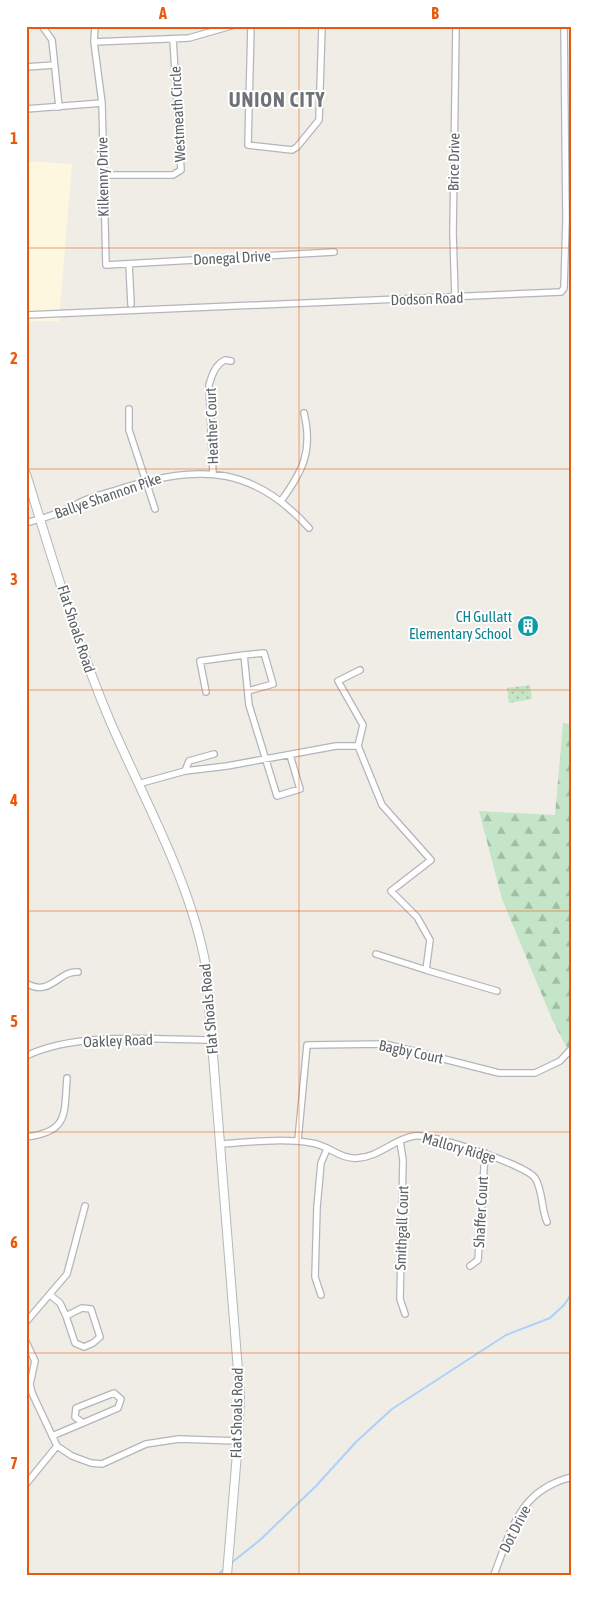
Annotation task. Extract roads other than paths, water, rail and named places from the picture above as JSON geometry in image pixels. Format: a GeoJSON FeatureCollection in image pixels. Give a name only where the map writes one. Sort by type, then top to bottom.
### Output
{"type":"FeatureCollection","features":[{"type":"Feature","properties":{"kind":"street"},"geometry":{"type":"LineString","coordinates":[[42,26],[52,40],[59,106]]}},
{"type":"Feature","properties":{"kind":"street","name":"Kilkenny Drive"},"geometry":{"type":"LineString","coordinates":[[95,26],[94,42],[102,103],[106,266],[129,264]]}},
{"type":"Feature","properties":{"kind":"street"},"geometry":{"type":"LineString","coordinates":[[94,42],[173,39],[203,35],[231,26]]}},
{"type":"Feature","properties":{"kind":"street"},"geometry":{"type":"LineString","coordinates":[[251,26],[248,145],[292,150],[297,147],[319,120],[322,26]]}},
{"type":"Feature","properties":{"kind":"street","name":"Brice Drive"},"geometry":{"type":"LineString","coordinates":[[454,297],[456,26]]}},
{"type":"Feature","properties":{"kind":"street","name":"Dodson Road"},"geometry":{"type":"LineString","coordinates":[[26,316],[558,294],[564,288],[566,219],[564,26]]}},
{"type":"Feature","properties":{"kind":"street","name":"Westmeath Circle"},"geometry":{"type":"LineString","coordinates":[[103,175],[173,175],[181,170],[173,39]]}},
{"type":"Feature","properties":{"kind":"street"},"geometry":{"type":"LineString","coordinates":[[26,68],[54,65]]}},
{"type":"Feature","properties":{"kind":"street"},"geometry":{"type":"LineString","coordinates":[[26,109],[102,103]]}},
{"type":"Feature","properties":{"kind":"street","name":"Donegal Drive"},"geometry":{"type":"LineString","coordinates":[[129,264],[334,252]]}},
{"type":"Feature","properties":{"kind":"street"},"geometry":{"type":"LineString","coordinates":[[129,264],[132,304]]}},
{"type":"Feature","properties":{"kind":"street","name":"Heather Court"},"geometry":{"type":"LineString","coordinates":[[213,474],[209,385],[212,373],[220,362],[225,360],[231,361]]}},
{"type":"Feature","properties":{"kind":"street"},"geometry":{"type":"LineString","coordinates":[[129,409],[129,430],[155,509]]}},
{"type":"Feature","properties":{"kind":"street"},"geometry":{"type":"LineString","coordinates":[[281,501],[297,479],[305,459],[308,436],[304,413]]}},
{"type":"Feature","properties":{"kind":"street","name":"Flat Shoals Road"},"geometry":{"type":"LineString","coordinates":[[26,474],[94,682],[198,928],[206,967],[238,1367],[238,1442],[227,1575]]}},
{"type":"Feature","properties":{"kind":"street","name":"Ballye Shannon Pike"},"geometry":{"type":"LineString","coordinates":[[26,523],[69,508],[82,501],[146,481],[179,474],[213,474],[246,482],[281,501],[309,528]]}},
{"type":"Feature","properties":{"kind":"street"},"geometry":{"type":"LineString","coordinates":[[206,692],[200,661],[264,653],[273,684],[248,691]]}},
{"type":"Feature","properties":{"kind":"street"},"geometry":{"type":"LineString","coordinates":[[244,655],[249,705],[277,796],[300,789],[290,755]]}},
{"type":"Feature","properties":{"kind":"street"},"geometry":{"type":"LineString","coordinates":[[360,670],[338,681],[363,725],[358,746],[382,805],[431,860],[391,891],[417,917],[430,940],[426,970]]}},
{"type":"Feature","properties":{"kind":"street"},"geometry":{"type":"LineString","coordinates":[[138,784],[185,771],[336,746],[358,746]]}},
{"type":"Feature","properties":{"kind":"street"},"geometry":{"type":"LineString","coordinates":[[185,771],[189,761],[214,754]]}},
{"type":"Feature","properties":{"kind":"street"},"geometry":{"type":"LineString","coordinates":[[376,954],[497,991]]}},
{"type":"Feature","properties":{"kind":"street"},"geometry":{"type":"LineString","coordinates":[[26,984],[36,988],[48,986],[67,974],[78,972]]}},
{"type":"Feature","properties":{"kind":"street","name":"Oakley Road"},"geometry":{"type":"LineString","coordinates":[[26,1056],[45,1049],[76,1042],[212,1040]]}},
{"type":"Feature","properties":{"kind":"street","name":"Bagby Court"},"geometry":{"type":"LineString","coordinates":[[298,1140],[307,1045],[385,1044],[499,1073],[535,1073],[560,1061],[572,1048]]}},
{"type":"Feature","properties":{"kind":"street"},"geometry":{"type":"LineString","coordinates":[[26,1137],[43,1135],[57,1128],[64,1114],[67,1078]]}},
{"type":"Feature","properties":{"kind":"street","name":"Mallory Ridge"},"geometry":{"type":"LineString","coordinates":[[221,1144],[298,1140],[316,1144],[356,1159],[368,1157],[415,1135],[429,1137],[485,1153],[512,1164],[534,1177],[547,1222]]}},
{"type":"Feature","properties":{"kind":"street","name":"Smithgall Court"},"geometry":{"type":"LineString","coordinates":[[400,1141],[403,1160],[400,1299],[405,1314]]}},
{"type":"Feature","properties":{"kind":"street"},"geometry":{"type":"LineString","coordinates":[[321,1295],[315,1276],[317,1207],[321,1163],[327,1149]]}},
{"type":"Feature","properties":{"kind":"street","name":"Shaffer Court"},"geometry":{"type":"LineString","coordinates":[[470,1266],[478,1260],[485,1153]]}},
{"type":"Feature","properties":{"kind":"street"},"geometry":{"type":"LineString","coordinates":[[26,1322],[66,1274],[85,1206]]}},
{"type":"Feature","properties":{"kind":"street"},"geometry":{"type":"LineString","coordinates":[[50,1295],[60,1303],[75,1343],[84,1346],[93,1343],[100,1336],[91,1309],[82,1308],[66,1316]]}},
{"type":"Feature","properties":{"kind":"street"},"geometry":{"type":"LineString","coordinates":[[26,1342],[36,1361],[30,1384],[57,1446],[72,1456],[102,1464],[146,1444],[180,1440],[238,1442]]}},
{"type":"Feature","properties":{"kind":"street"},"geometry":{"type":"LineString","coordinates":[[52,1436],[83,1423],[118,1408],[121,1399],[114,1393],[76,1408],[75,1417],[83,1423]]}},
{"type":"Feature","properties":{"kind":"street"},"geometry":{"type":"LineString","coordinates":[[26,1484],[57,1446]]}},
{"type":"Feature","properties":{"kind":"street","name":"Dot Drive"},"geometry":{"type":"LineString","coordinates":[[494,1575],[524,1505],[540,1490],[572,1477]]}},
{"type":"Feature","properties":{"kind":"waterway"},"geometry":{"type":"LineString","coordinates":[[231,1563],[260,1540],[316,1486],[356,1442],[392,1409],[506,1335],[550,1318],[564,1305],[572,1293]]}},
{"type":"Feature","properties":{"kind":"waterway"},"geometry":{"type":"LineString","coordinates":[[217,1575],[226,1568]]}},
{"type":"Feature","properties":{"kind":"place","name":"CH Gullatt Elementary School"},"geometry":{"type":"Point","coordinates":[528,626]}},
{"type":"Feature","properties":{"kind":"district","name":"UNION CITY"},"geometry":{"type":"Point","coordinates":[277,100]}}]}
